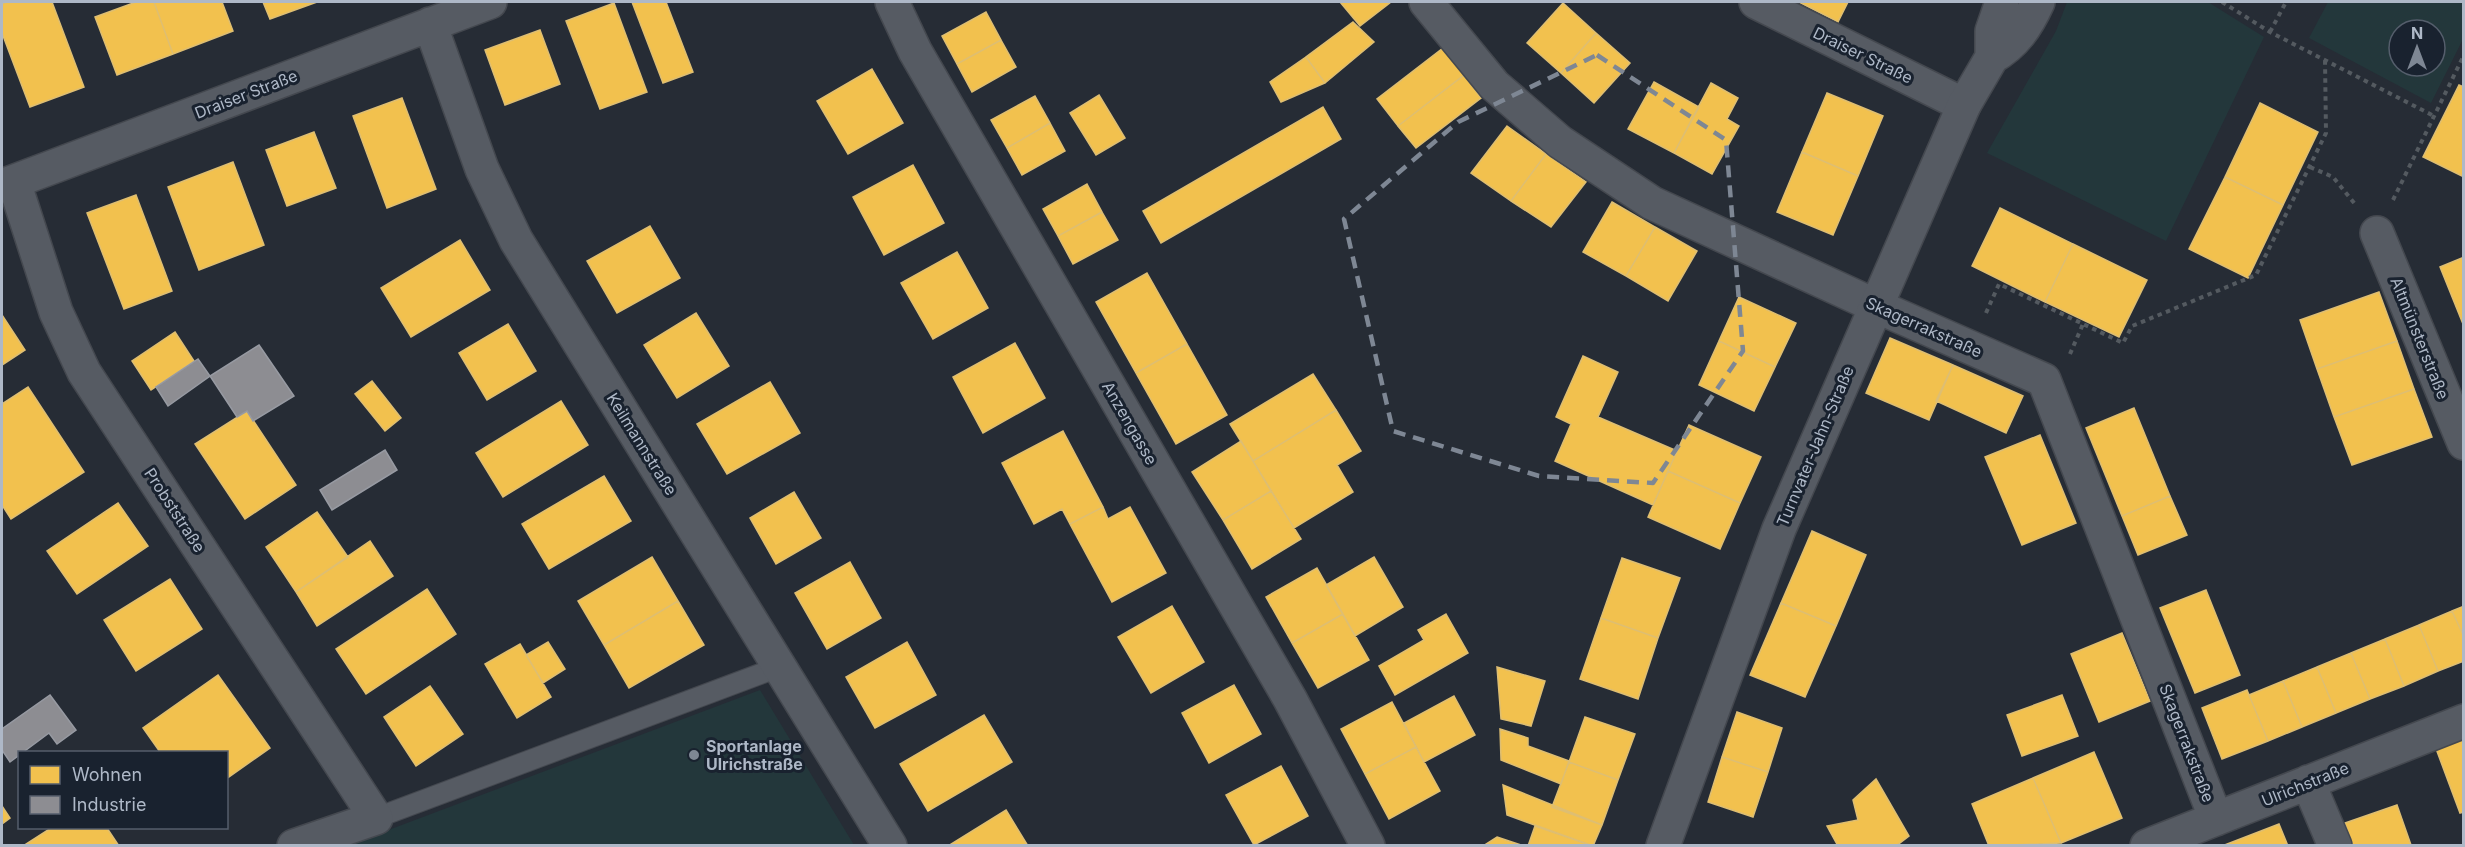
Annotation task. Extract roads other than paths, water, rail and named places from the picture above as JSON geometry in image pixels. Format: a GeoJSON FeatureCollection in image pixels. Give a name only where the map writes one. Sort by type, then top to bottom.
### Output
{"type":"FeatureCollection","features":[{"type":"Feature","properties":{"kind":"street","name":"Draiser Straße"},"geometry":{"type":"LineString","coordinates":[[8,184],[490,2]]}},
{"type":"Feature","properties":{"kind":"street","name":"Anzengasse"},"geometry":{"type":"LineString","coordinates":[[892,2],[915,51],[1290,699],[1368,846]]}},
{"type":"Feature","properties":{"kind":"street","name":"Skagerrakstraße"},"geometry":{"type":"LineString","coordinates":[[1426,2],[1494,85],[1568,148],[1652,203],[2044,380],[2216,819]]}},
{"type":"Feature","properties":{"kind":"street","name":"Turnvater-Jahn-Straße"},"geometry":{"type":"LineString","coordinates":[[1992,57],[1992,31],[2002,2]]}},
{"type":"Feature","properties":{"kind":"street","name":"Turnvater-Jahn-Straße"},"geometry":{"type":"LineString","coordinates":[[1664,846],[1779,529],[1964,105],[1992,57],[2009,47],[2030,18],[2038,2]]}},
{"type":"Feature","properties":{"kind":"street","name":"Draiser Straße"},"geometry":{"type":"LineString","coordinates":[[1761,3],[1964,105]]}},
{"type":"Feature","properties":{"kind":"street","name":"Keilmannstraße"},"geometry":{"type":"LineString","coordinates":[[430,24],[482,169],[516,240],[890,846]]}},
{"type":"Feature","properties":{"kind":"street","name":"Probststraße"},"geometry":{"type":"LineString","coordinates":[[8,184],[56,312],[84,372],[376,818]]}},
{"type":"Feature","properties":{"kind":"street","name":"Altmünsterstraße"},"geometry":{"type":"LineString","coordinates":[[2377,233],[2463,443]]}},
{"type":"Feature","properties":{"kind":"street","name":"Ulrichstraße"},"geometry":{"type":"LineString","coordinates":[[2147,846],[2463,721]]}},
{"type":"Feature","properties":{"kind":"street"},"geometry":{"type":"LineString","coordinates":[[2308,782],[2335,846]]}},
{"type":"Feature","properties":{"kind":"street"},"geometry":{"type":"LineString","coordinates":[[294,846],[376,818]]}},
{"type":"Feature","properties":{"kind":"lane"},"geometry":{"type":"LineString","coordinates":[[376,818],[779,667]]}},
{"type":"Feature","properties":{"kind":"place","name":"Sportanlage Ulrichstraße"},"geometry":{"type":"Point","coordinates":[694,755]}}]}
